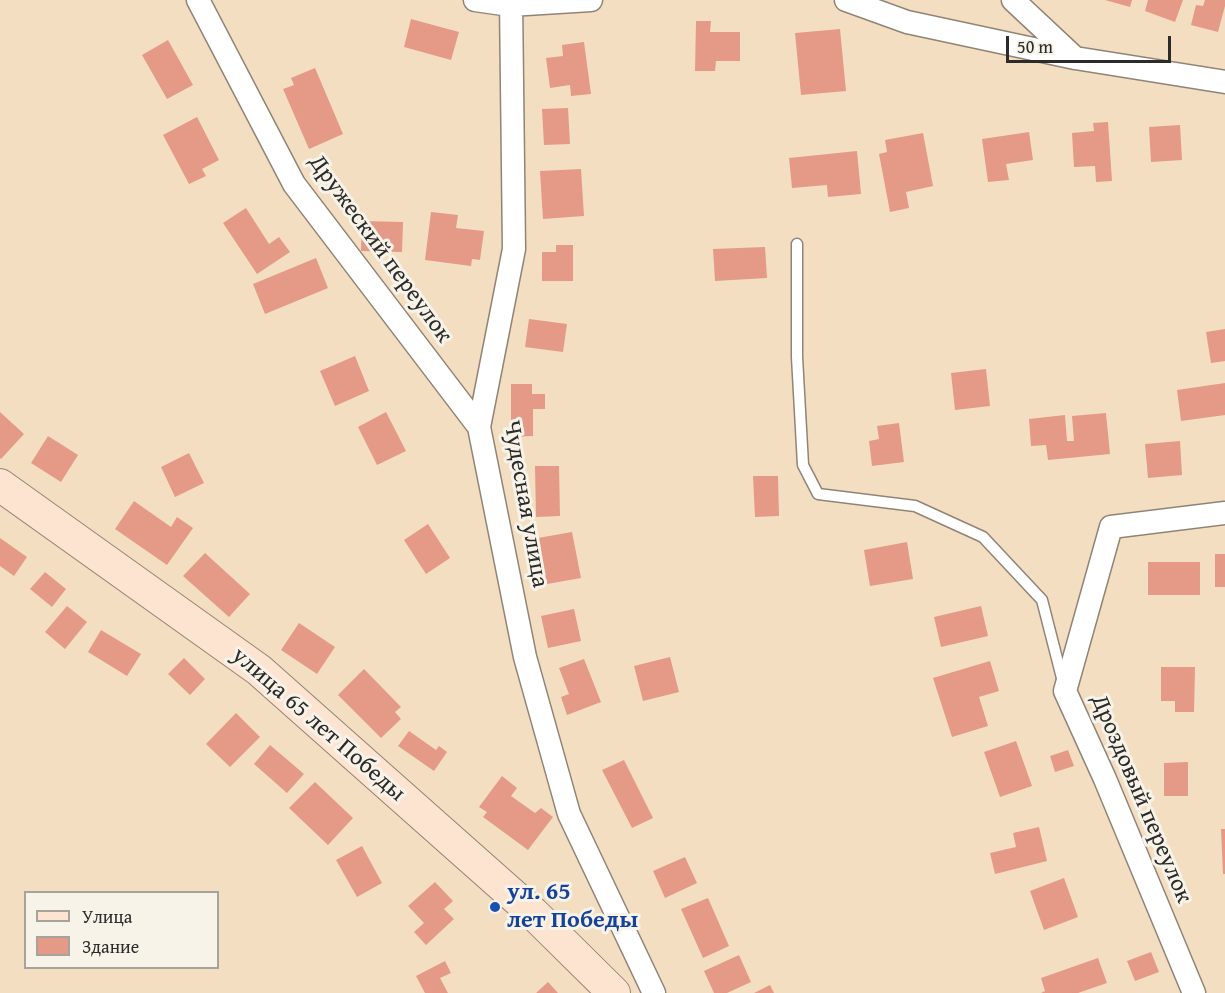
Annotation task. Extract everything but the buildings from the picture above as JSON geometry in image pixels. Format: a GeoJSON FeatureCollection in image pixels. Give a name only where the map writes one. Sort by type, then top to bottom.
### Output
{"type":"FeatureCollection","features":[{"type":"Feature","properties":{"kind":"street","name":"Дружеский переулок"},"geometry":{"type":"LineString","coordinates":[[198,0],[294,184],[479,427]]}},
{"type":"Feature","properties":{"kind":"street"},"geometry":{"type":"LineString","coordinates":[[475,0],[511,2],[591,0]]}},
{"type":"Feature","properties":{"kind":"street"},"geometry":{"type":"LineString","coordinates":[[846,0],[907,22],[1075,58],[1225,82]]}},
{"type":"Feature","properties":{"kind":"street"},"geometry":{"type":"LineString","coordinates":[[1013,0],[1075,58]]}},
{"type":"Feature","properties":{"kind":"street","name":"Чудесная улица"},"geometry":{"type":"LineString","coordinates":[[511,2],[514,249],[479,427],[525,657],[569,814],[654,993]]}},
{"type":"Feature","properties":{"kind":"street","name":"улица 65 лет Победы"},"geometry":{"type":"LineString","coordinates":[[0,485],[259,670],[533,913],[614,993]]}},
{"type":"Feature","properties":{"kind":"street","name":"Дроздовый переулок"},"geometry":{"type":"LineString","coordinates":[[1194,993],[1106,779],[1065,691],[1111,527],[1225,513]]}},
{"type":"Feature","properties":{"kind":"lane"},"geometry":{"type":"LineString","coordinates":[[797,244],[797,357],[803,465],[818,494],[915,506],[983,537],[1042,600],[1065,691]]}},
{"type":"Feature","properties":{"kind":"place","name":"ул. 65 лет Победы"},"geometry":{"type":"Point","coordinates":[495,907]}}]}
